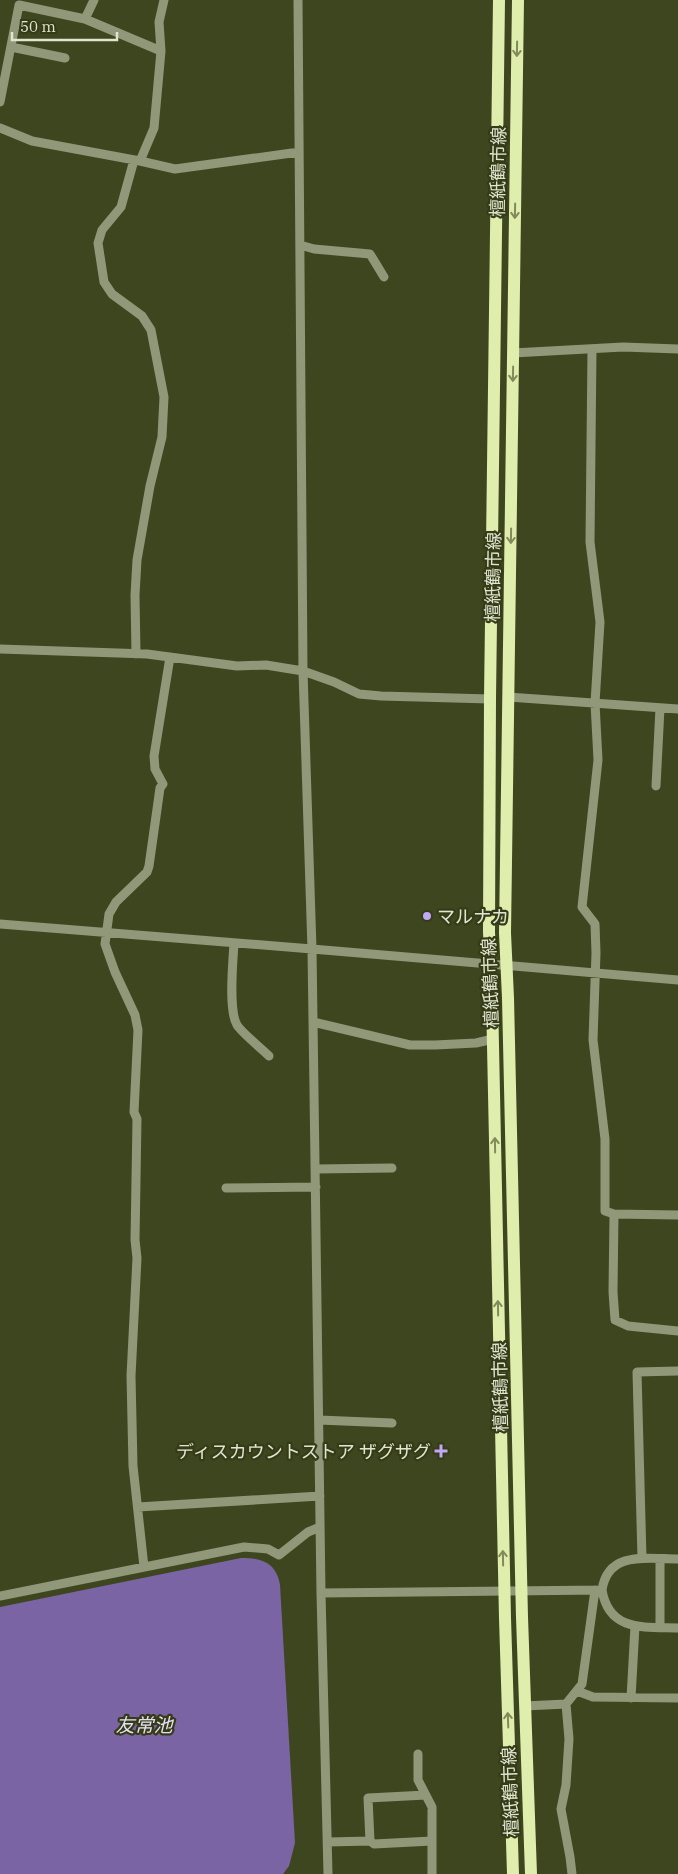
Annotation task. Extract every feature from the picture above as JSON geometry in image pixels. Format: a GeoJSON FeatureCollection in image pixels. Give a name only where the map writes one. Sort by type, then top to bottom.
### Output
{"type":"FeatureCollection","features":[{"type":"Feature","properties":{"kind":"main road","name":"檀紙鶴市線"},"geometry":{"type":"LineString","coordinates":[[499,0],[490,699],[490,965],[504,1591],[513,1874]]}},
{"type":"Feature","properties":{"kind":"main road","name":"檀紙鶴市線"},"geometry":{"type":"LineString","coordinates":[[518,0],[505,933],[531,1874]]}},
{"type":"Feature","properties":{"kind":"street"},"geometry":{"type":"LineString","coordinates":[[85,19],[94,0]]}},
{"type":"Feature","properties":{"kind":"street"},"geometry":{"type":"LineString","coordinates":[[136,654],[135,595],[138,560],[150,486],[162,437],[164,397],[151,330],[142,316],[112,294],[104,282],[98,243],[102,230],[121,207],[137,160],[154,128],[161,51],[159,22],[164,0]]}},
{"type":"Feature","properties":{"kind":"street"},"geometry":{"type":"LineString","coordinates":[[298,0],[303,670],[314,1022],[321,1593],[328,1874]]}},
{"type":"Feature","properties":{"kind":"street"},"geometry":{"type":"LineString","coordinates":[[0,102],[19,5],[85,19],[161,51]]}},
{"type":"Feature","properties":{"kind":"street"},"geometry":{"type":"LineString","coordinates":[[11,47],[65,58]]}},
{"type":"Feature","properties":{"kind":"street"},"geometry":{"type":"LineString","coordinates":[[0,128],[32,140],[175,169],[299,152]]}},
{"type":"Feature","properties":{"kind":"street"},"geometry":{"type":"LineString","coordinates":[[300,244],[314,249],[370,254],[384,277]]}},
{"type":"Feature","properties":{"kind":"street"},"geometry":{"type":"LineString","coordinates":[[513,353],[622,348],[678,349]]}},
{"type":"Feature","properties":{"kind":"street"},"geometry":{"type":"LineString","coordinates":[[592,349],[590,542],[600,622],[594,703],[598,760],[582,907],[595,924],[593,1040],[606,1139],[604,1211],[614,1214],[678,1215]]}},
{"type":"Feature","properties":{"kind":"street"},"geometry":{"type":"LineString","coordinates":[[0,649],[136,654],[237,666],[266,665],[303,670],[358,694],[490,699]]}},
{"type":"Feature","properties":{"kind":"street"},"geometry":{"type":"LineString","coordinates":[[144,1566],[133,1466],[131,1376],[137,1258],[135,1240],[138,1119],[134,1112],[138,1030],[135,1015],[115,972],[105,944],[108,914],[116,902],[147,872],[149,866],[160,788],[163,784],[155,769],[154,756],[170,657]]}},
{"type":"Feature","properties":{"kind":"street"},"geometry":{"type":"LineString","coordinates":[[508,697],[678,708]]}},
{"type":"Feature","properties":{"kind":"street"},"geometry":{"type":"LineString","coordinates":[[656,786],[660,708]]}},
{"type":"Feature","properties":{"kind":"street"},"geometry":{"type":"LineString","coordinates":[[0,924],[312,948],[678,980]]}},
{"type":"Feature","properties":{"kind":"street"},"geometry":{"type":"LineString","coordinates":[[234,943],[233,1007],[237,1025],[269,1056]]}},
{"type":"Feature","properties":{"kind":"street"},"geometry":{"type":"LineString","coordinates":[[314,1022],[410,1045],[460,1044],[493,1039]]}},
{"type":"Feature","properties":{"kind":"street"},"geometry":{"type":"LineString","coordinates":[[316,1169],[392,1168]]}},
{"type":"Feature","properties":{"kind":"street"},"geometry":{"type":"LineString","coordinates":[[226,1188],[316,1188]]}},
{"type":"Feature","properties":{"kind":"street"},"geometry":{"type":"LineString","coordinates":[[614,1214],[613,1292],[615,1320],[628,1326],[678,1331]]}},
{"type":"Feature","properties":{"kind":"street"},"geometry":{"type":"LineString","coordinates":[[642,1558],[637,1372],[678,1371]]}},
{"type":"Feature","properties":{"kind":"street"},"geometry":{"type":"LineString","coordinates":[[319,1420],[392,1422]]}},
{"type":"Feature","properties":{"kind":"street"},"geometry":{"type":"LineString","coordinates":[[138,1507],[320,1496]]}},
{"type":"Feature","properties":{"kind":"street"},"geometry":{"type":"LineString","coordinates":[[0,1596],[244,1546],[268,1548],[278,1555],[308,1532],[320,1527]]}},
{"type":"Feature","properties":{"kind":"street"},"geometry":{"type":"LineString","coordinates":[[525,1706],[566,1704],[578,1691],[585,1673],[598,1590],[614,1566],[622,1560],[642,1558],[678,1559]]}},
{"type":"Feature","properties":{"kind":"street"},"geometry":{"type":"LineString","coordinates":[[660,1559],[660,1627]]}},
{"type":"Feature","properties":{"kind":"street"},"geometry":{"type":"LineString","coordinates":[[321,1593],[598,1590]]}},
{"type":"Feature","properties":{"kind":"street"},"geometry":{"type":"LineString","coordinates":[[598,1590],[610,1613],[622,1622],[634,1626],[678,1628]]}},
{"type":"Feature","properties":{"kind":"street"},"geometry":{"type":"LineString","coordinates":[[631,1698],[634,1626]]}},
{"type":"Feature","properties":{"kind":"street"},"geometry":{"type":"LineString","coordinates":[[578,1691],[593,1697],[678,1698]]}},
{"type":"Feature","properties":{"kind":"street"},"geometry":{"type":"LineString","coordinates":[[566,1704],[569,1739],[566,1785],[560,1809],[572,1874]]}},
{"type":"Feature","properties":{"kind":"street"},"geometry":{"type":"LineString","coordinates":[[418,1754],[418,1780],[432,1807],[432,1874]]}},
{"type":"Feature","properties":{"kind":"street"},"geometry":{"type":"LineString","coordinates":[[426,1795],[368,1798],[370,1840],[374,1844],[432,1841]]}},
{"type":"Feature","properties":{"kind":"street"},"geometry":{"type":"LineString","coordinates":[[328,1842],[370,1840]]}},
{"type":"Feature","properties":{"kind":"water","name":"友常池"},"geometry":{"type":"Polygon","coordinates":[[[241,1558],[261,1560],[271,1566],[278,1577],[280,1585],[295,1843],[289,1866],[283,1874],[0,1874],[0,1607],[241,1558]]]}},
{"type":"Feature","properties":{"kind":"place","name":"マルナカ"},"geometry":{"type":"Point","coordinates":[427,916]}},
{"type":"Feature","properties":{"kind":"place","name":"ディスカウントストア ザグザグ"},"geometry":{"type":"Point","coordinates":[441,1451]}}]}
